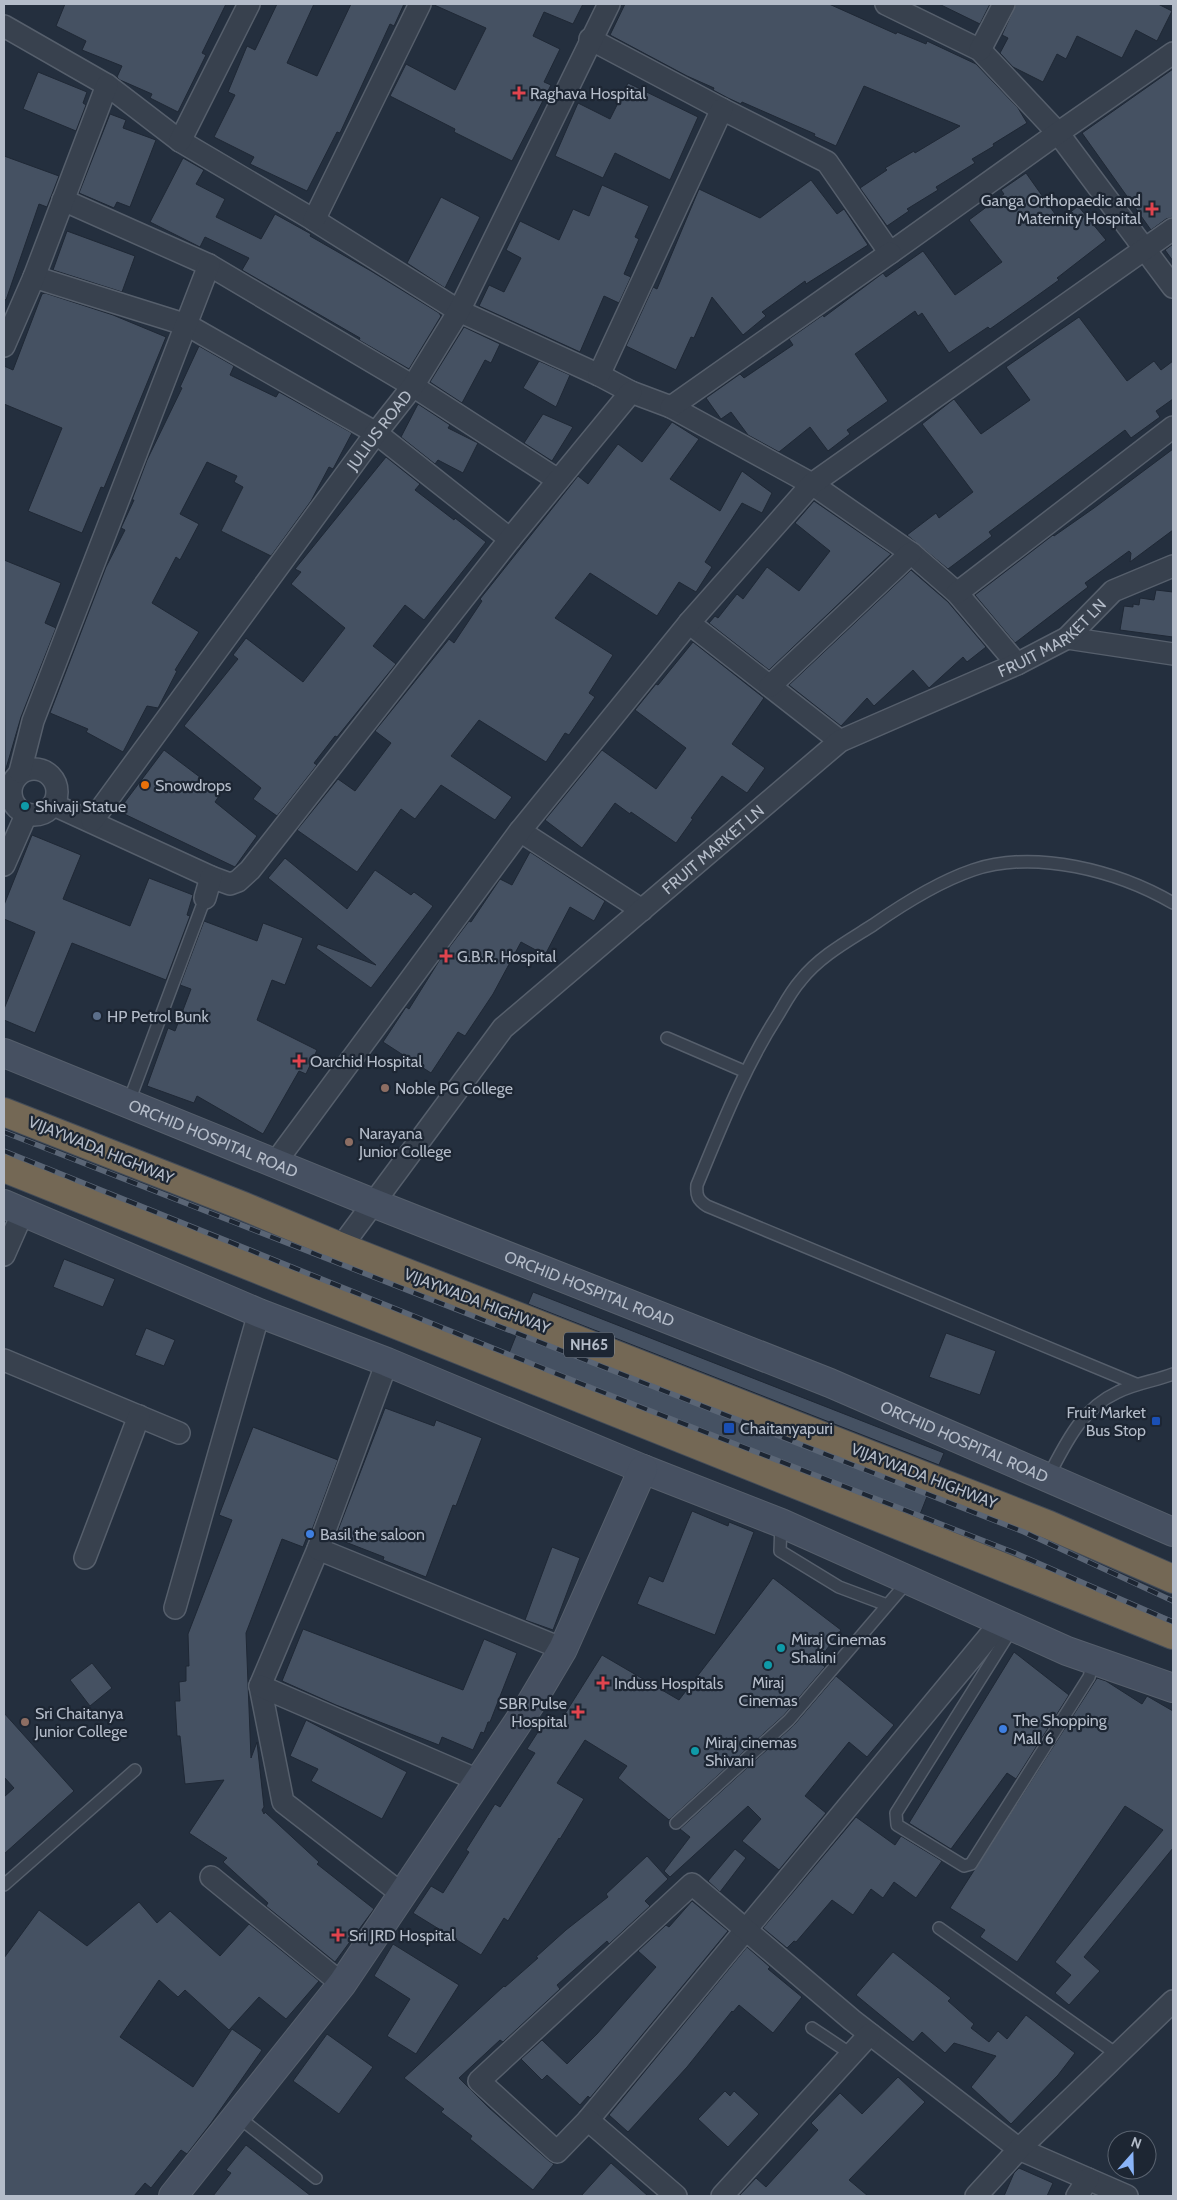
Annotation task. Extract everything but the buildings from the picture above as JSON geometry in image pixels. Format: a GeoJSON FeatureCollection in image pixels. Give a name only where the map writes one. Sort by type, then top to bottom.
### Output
{"type":"FeatureCollection","features":[{"type":"Feature","properties":{"kind":"highway","name":"VIJAYWADA HIGHWAY"},"geometry":{"type":"LineString","coordinates":[[4,1112],[243,1206],[341,1247],[1049,1525],[1173,1579]]}},
{"type":"Feature","properties":{"kind":"highway"},"geometry":{"type":"LineString","coordinates":[[4,1168],[1173,1635]]}},
{"type":"Feature","properties":{"kind":"street"},"geometry":{"type":"LineString","coordinates":[[180,141],[249,4]]}},
{"type":"Feature","properties":{"kind":"street"},"geometry":{"type":"LineString","coordinates":[[314,220],[420,4]]}},
{"type":"Feature","properties":{"kind":"street","name":"JULIUS ROAD"},"geometry":{"type":"LineString","coordinates":[[92,821],[376,433],[413,386],[459,311],[590,39],[609,4]]}},
{"type":"Feature","properties":{"kind":"street"},"geometry":{"type":"LineString","coordinates":[[886,4],[980,50],[1058,133],[1173,287]]}},
{"type":"Feature","properties":{"kind":"street"},"geometry":{"type":"LineString","coordinates":[[980,50],[1004,4]]}},
{"type":"Feature","properties":{"kind":"street"},"geometry":{"type":"LineString","coordinates":[[4,26],[107,85],[180,141],[314,220],[459,311],[631,392],[671,407],[812,484],[911,553],[956,593],[1017,664]]}},
{"type":"Feature","properties":{"kind":"street"},"geometry":{"type":"LineString","coordinates":[[590,39],[827,162],[890,254]]}},
{"type":"Feature","properties":{"kind":"street"},"geometry":{"type":"LineString","coordinates":[[671,407],[890,254],[1058,133],[1173,54]]}},
{"type":"Feature","properties":{"kind":"street"},"geometry":{"type":"LineString","coordinates":[[4,346],[9,323],[34,277],[107,85]]}},
{"type":"Feature","properties":{"kind":"street"},"geometry":{"type":"LineString","coordinates":[[599,376],[722,109]]}},
{"type":"Feature","properties":{"kind":"street"},"geometry":{"type":"LineString","coordinates":[[63,200],[210,265],[413,386],[558,480]]}},
{"type":"Feature","properties":{"kind":"street"},"geometry":{"type":"LineString","coordinates":[[275,1163],[520,831],[689,623],[812,484],[1173,229]]}},
{"type":"Feature","properties":{"kind":"street"},"geometry":{"type":"LineString","coordinates":[[20,772],[36,769],[48,774],[54,781],[58,790],[54,805],[44,813],[37,816],[26,814],[15,807],[7,797],[11,786],[20,772],[33,721],[210,265]]}},
{"type":"Feature","properties":{"kind":"street"},"geometry":{"type":"LineString","coordinates":[[34,277],[187,326],[376,433],[510,539]]}},
{"type":"Feature","properties":{"kind":"street"},"geometry":{"type":"LineString","coordinates":[[54,805],[211,877],[230,884],[238,881],[250,870],[510,539],[631,392]]}},
{"type":"Feature","properties":{"kind":"street"},"geometry":{"type":"LineString","coordinates":[[956,593],[1173,427]]}},
{"type":"Feature","properties":{"kind":"street"},"geometry":{"type":"LineString","coordinates":[[770,686],[911,553]]}},
{"type":"Feature","properties":{"kind":"street","name":"FRUIT MARKET LN"},"geometry":{"type":"LineString","coordinates":[[341,1247],[503,1028],[840,741],[1017,664],[1067,638],[1114,591],[1173,566]]}},
{"type":"Feature","properties":{"kind":"street"},"geometry":{"type":"LineString","coordinates":[[689,623],[840,741]]}},
{"type":"Feature","properties":{"kind":"street"},"geometry":{"type":"LineString","coordinates":[[1067,638],[1173,654]]}},
{"type":"Feature","properties":{"kind":"street"},"geometry":{"type":"LineString","coordinates":[[4,865],[26,814]]}},
{"type":"Feature","properties":{"kind":"street"},"geometry":{"type":"LineString","coordinates":[[520,831],[642,910]]}},
{"type":"Feature","properties":{"kind":"street"},"geometry":{"type":"LineString","coordinates":[[205,898],[211,877]]}},
{"type":"Feature","properties":{"kind":"street","name":"ORCHID HOSPITAL ROAD"},"geometry":{"type":"LineString","coordinates":[[4,1053],[374,1203],[830,1383],[1048,1476],[1173,1532]]}},
{"type":"Feature","properties":{"kind":"street"},"geometry":{"type":"LineString","coordinates":[[4,1255],[13,1208],[259,1313],[387,1362],[643,1470],[781,1523],[908,1581],[1089,1672],[1173,1688]]}},
{"type":"Feature","properties":{"kind":"street"},"geometry":{"type":"LineString","coordinates":[[175,1608],[259,1313]]}},
{"type":"Feature","properties":{"kind":"street"},"geometry":{"type":"LineString","coordinates":[[4,1360],[179,1433]]}},
{"type":"Feature","properties":{"kind":"street"},"geometry":{"type":"LineString","coordinates":[[387,1362],[318,1549],[260,1686],[283,1802],[403,1895]]}},
{"type":"Feature","properties":{"kind":"street"},"geometry":{"type":"LineString","coordinates":[[85,1558],[139,1416]]}},
{"type":"Feature","properties":{"kind":"street"},"geometry":{"type":"LineString","coordinates":[[173,2196],[342,1984],[532,1702],[563,1649],[643,1470]]}},
{"type":"Feature","properties":{"kind":"street"},"geometry":{"type":"LineString","coordinates":[[318,1549],[563,1649]]}},
{"type":"Feature","properties":{"kind":"street"},"geometry":{"type":"LineString","coordinates":[[1006,1630],[745,1930],[588,2120],[557,2152],[479,2080],[692,1884],[745,1930],[870,2034],[1019,2150],[1082,2188],[1127,2196]]}},
{"type":"Feature","properties":{"kind":"street"},"geometry":{"type":"LineString","coordinates":[[260,1686],[480,1781]]}},
{"type":"Feature","properties":{"kind":"street"},"geometry":{"type":"LineString","coordinates":[[211,1878],[342,1984]]}},
{"type":"Feature","properties":{"kind":"street"},"geometry":{"type":"LineString","coordinates":[[976,2196],[992,2188],[1019,2150],[1173,2001]]}},
{"type":"Feature","properties":{"kind":"street"},"geometry":{"type":"LineString","coordinates":[[722,2196],[870,2034]]}},
{"type":"Feature","properties":{"kind":"street"},"geometry":{"type":"LineString","coordinates":[[588,2120],[676,2196]]}},
{"type":"Feature","properties":{"kind":"lane"},"geometry":{"type":"LineString","coordinates":[[1136,1384],[716,1210],[699,1200],[696,1194],[697,1185],[746,1072],[764,1037],[800,980],[817,963],[886,916],[945,882],[973,870],[1002,864],[1035,862],[1075,867],[1113,876],[1154,892],[1173,903]]}},
{"type":"Feature","properties":{"kind":"lane"},"geometry":{"type":"LineString","coordinates":[[128,1104],[205,898]]}},
{"type":"Feature","properties":{"kind":"lane"},"geometry":{"type":"LineString","coordinates":[[667,1038],[746,1072]]}},
{"type":"Feature","properties":{"kind":"lane"},"geometry":{"type":"LineString","coordinates":[[1048,1476],[1074,1429],[1083,1417],[1102,1401],[1136,1384],[1173,1374]]}},
{"type":"Feature","properties":{"kind":"lane"},"geometry":{"type":"LineString","coordinates":[[781,1523],[780,1551],[839,1587],[887,1605]]}},
{"type":"Feature","properties":{"kind":"lane"},"geometry":{"type":"LineString","coordinates":[[676,1823],[789,1720],[908,1581]]}},
{"type":"Feature","properties":{"kind":"lane"},"geometry":{"type":"LineString","coordinates":[[1006,1630],[896,1813],[898,1824],[964,1866],[971,1864],[1089,1672]]}},
{"type":"Feature","properties":{"kind":"lane"},"geometry":{"type":"LineString","coordinates":[[4,1885],[135,1770]]}},
{"type":"Feature","properties":{"kind":"lane"},"geometry":{"type":"LineString","coordinates":[[939,1928],[1118,2055]]}},
{"type":"Feature","properties":{"kind":"lane"},"geometry":{"type":"LineString","coordinates":[[812,2028],[851,2054]]}},
{"type":"Feature","properties":{"kind":"lane"},"geometry":{"type":"LineString","coordinates":[[237,2116],[316,2178]]}},
{"type":"Feature","properties":{"kind":"railway"},"geometry":{"type":"LineString","coordinates":[[4,1132],[1024,1532],[1173,1601]]}},
{"type":"Feature","properties":{"kind":"railway"},"geometry":{"type":"LineString","coordinates":[[4,1151],[597,1390],[1015,1553],[1173,1622]]}},
{"type":"Feature","properties":{"kind":"place","name":"Raghava Hospital"},"geometry":{"type":"Point","coordinates":[519,93]}},
{"type":"Feature","properties":{"kind":"place","name":"Ganga Orthopaedic and Maternity Hospital"},"geometry":{"type":"Point","coordinates":[1152,209]}},
{"type":"Feature","properties":{"kind":"place","name":"Snowdrops"},"geometry":{"type":"Point","coordinates":[145,785]}},
{"type":"Feature","properties":{"kind":"place","name":"Shivaji Statue"},"geometry":{"type":"Point","coordinates":[25,806]}},
{"type":"Feature","properties":{"kind":"place","name":"G.B.R. Hospital"},"geometry":{"type":"Point","coordinates":[446,956]}},
{"type":"Feature","properties":{"kind":"place","name":"HP Petrol Bunk"},"geometry":{"type":"Point","coordinates":[97,1016]}},
{"type":"Feature","properties":{"kind":"place","name":"Oarchid Hospital"},"geometry":{"type":"Point","coordinates":[299,1061]}},
{"type":"Feature","properties":{"kind":"place","name":"Noble PG College"},"geometry":{"type":"Point","coordinates":[385,1088]}},
{"type":"Feature","properties":{"kind":"place","name":"Narayana Junior College"},"geometry":{"type":"Point","coordinates":[349,1142]}},
{"type":"Feature","properties":{"kind":"place","name":"Fruit Market Bus Stop"},"geometry":{"type":"Point","coordinates":[1156,1421]}},
{"type":"Feature","properties":{"kind":"place","name":"Chaitanyapuri"},"geometry":{"type":"Point","coordinates":[729,1428]}},
{"type":"Feature","properties":{"kind":"place","name":"Basil the saloon"},"geometry":{"type":"Point","coordinates":[310,1534]}},
{"type":"Feature","properties":{"kind":"place","name":"Miraj Cinemas Shalini"},"geometry":{"type":"Point","coordinates":[781,1648]}},
{"type":"Feature","properties":{"kind":"place","name":"Miraj Cinemas"},"geometry":{"type":"Point","coordinates":[768,1665]}},
{"type":"Feature","properties":{"kind":"place","name":"Induss Hospitals"},"geometry":{"type":"Point","coordinates":[603,1683]}},
{"type":"Feature","properties":{"kind":"place","name":"SBR Pulse Hospital"},"geometry":{"type":"Point","coordinates":[578,1712]}},
{"type":"Feature","properties":{"kind":"place","name":"Sri Chaitanya Junior College"},"geometry":{"type":"Point","coordinates":[25,1722]}},
{"type":"Feature","properties":{"kind":"place","name":"The Shopping Mall 6"},"geometry":{"type":"Point","coordinates":[1003,1729]}},
{"type":"Feature","properties":{"kind":"place","name":"Miraj cinemas Shivani"},"geometry":{"type":"Point","coordinates":[695,1751]}},
{"type":"Feature","properties":{"kind":"place","name":"Sri JRD Hospital"},"geometry":{"type":"Point","coordinates":[338,1935]}}]}
